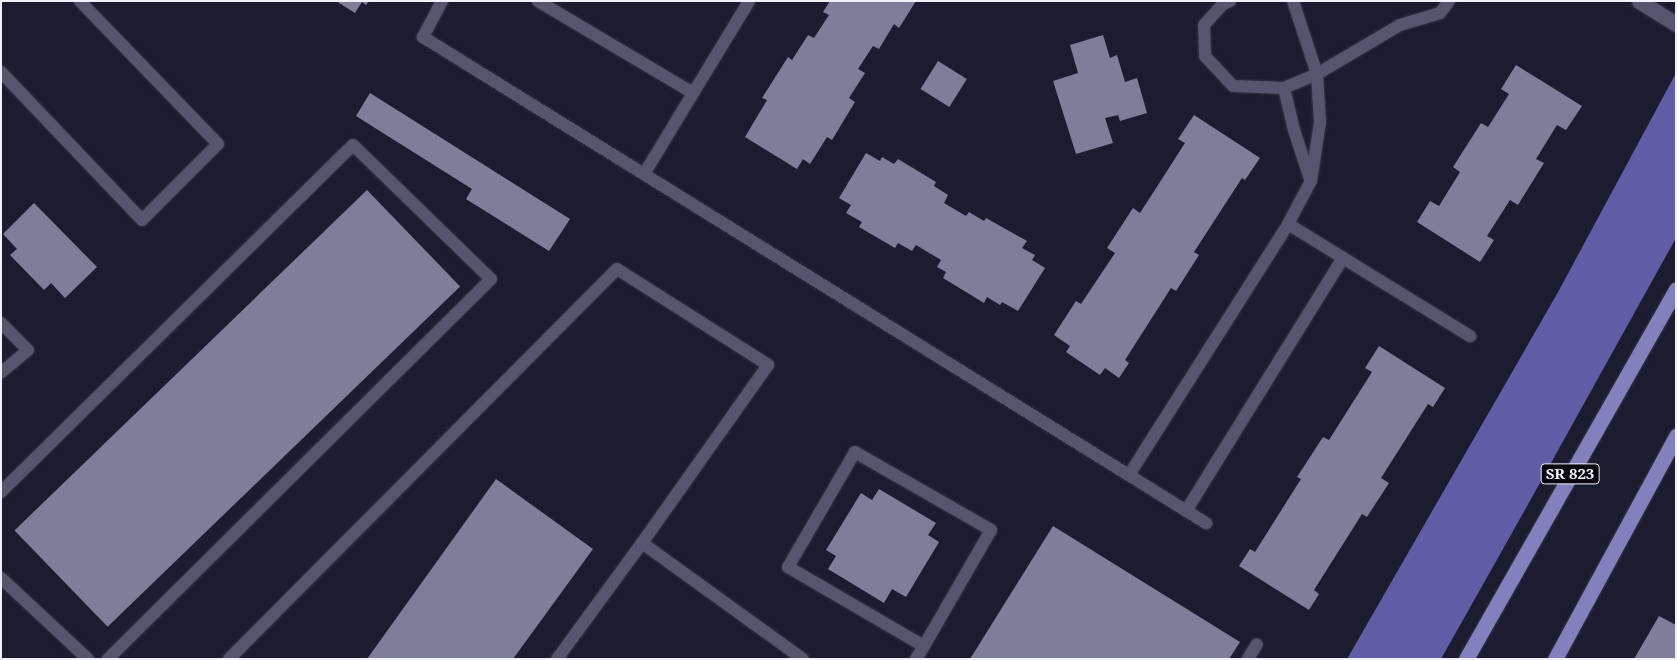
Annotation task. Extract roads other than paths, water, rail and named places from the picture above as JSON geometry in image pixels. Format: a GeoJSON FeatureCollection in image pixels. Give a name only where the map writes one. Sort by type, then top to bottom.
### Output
{"type":"FeatureCollection","features":[{"type":"Feature","properties":{"kind":"main road","name":"SR 823"},"geometry":{"type":"LineString","coordinates":[[1466,659],[1676,289]]}},
{"type":"Feature","properties":{"kind":"main road"},"geometry":{"type":"LineString","coordinates":[[1555,659],[1676,436]]}},
{"type":"Feature","properties":{"kind":"street"},"geometry":{"type":"LineString","coordinates":[[1639,1],[1676,24]]}},
{"type":"Feature","properties":{"kind":"lane"},"geometry":{"type":"LineString","coordinates":[[1,72],[142,220],[218,144],[80,1]]}},
{"type":"Feature","properties":{"kind":"lane"},"geometry":{"type":"LineString","coordinates":[[442,1],[424,38],[1206,523]]}},
{"type":"Feature","properties":{"kind":"lane"},"geometry":{"type":"LineString","coordinates":[[538,1],[693,93]]}},
{"type":"Feature","properties":{"kind":"lane"},"geometry":{"type":"LineString","coordinates":[[644,174],[749,1]]}},
{"type":"Feature","properties":{"kind":"lane"},"geometry":{"type":"LineString","coordinates":[[1230,1],[1223,4],[1204,25],[1205,56],[1233,86],[1284,88],[1317,74],[1400,25],[1440,13],[1449,1]]}},
{"type":"Feature","properties":{"kind":"lane"},"geometry":{"type":"LineString","coordinates":[[1130,475],[1288,224],[1311,181],[1320,122],[1317,74],[1293,1]]}},
{"type":"Feature","properties":{"kind":"lane"},"geometry":{"type":"LineString","coordinates":[[1284,88],[1294,130],[1311,181]]}},
{"type":"Feature","properties":{"kind":"lane"},"geometry":{"type":"LineString","coordinates":[[1,492],[353,145],[491,280],[108,659]]}},
{"type":"Feature","properties":{"kind":"lane"},"geometry":{"type":"LineString","coordinates":[[1288,224],[1470,336]]}},
{"type":"Feature","properties":{"kind":"lane"},"geometry":{"type":"LineString","coordinates":[[1186,511],[1342,258]]}},
{"type":"Feature","properties":{"kind":"lane"},"geometry":{"type":"LineString","coordinates":[[229,659],[617,269],[768,365],[557,659]]}},
{"type":"Feature","properties":{"kind":"lane"},"geometry":{"type":"LineString","coordinates":[[1,323],[28,350],[1,374]]}},
{"type":"Feature","properties":{"kind":"lane"},"geometry":{"type":"LineString","coordinates":[[916,659],[924,646],[991,530],[855,452],[788,567],[924,646]]}},
{"type":"Feature","properties":{"kind":"lane"},"geometry":{"type":"LineString","coordinates":[[642,543],[803,659]]}},
{"type":"Feature","properties":{"kind":"lane"},"geometry":{"type":"LineString","coordinates":[[1,578],[88,659]]}},
{"type":"Feature","properties":{"kind":"lane"},"geometry":{"type":"LineString","coordinates":[[1248,659],[1256,644]]}}]}
